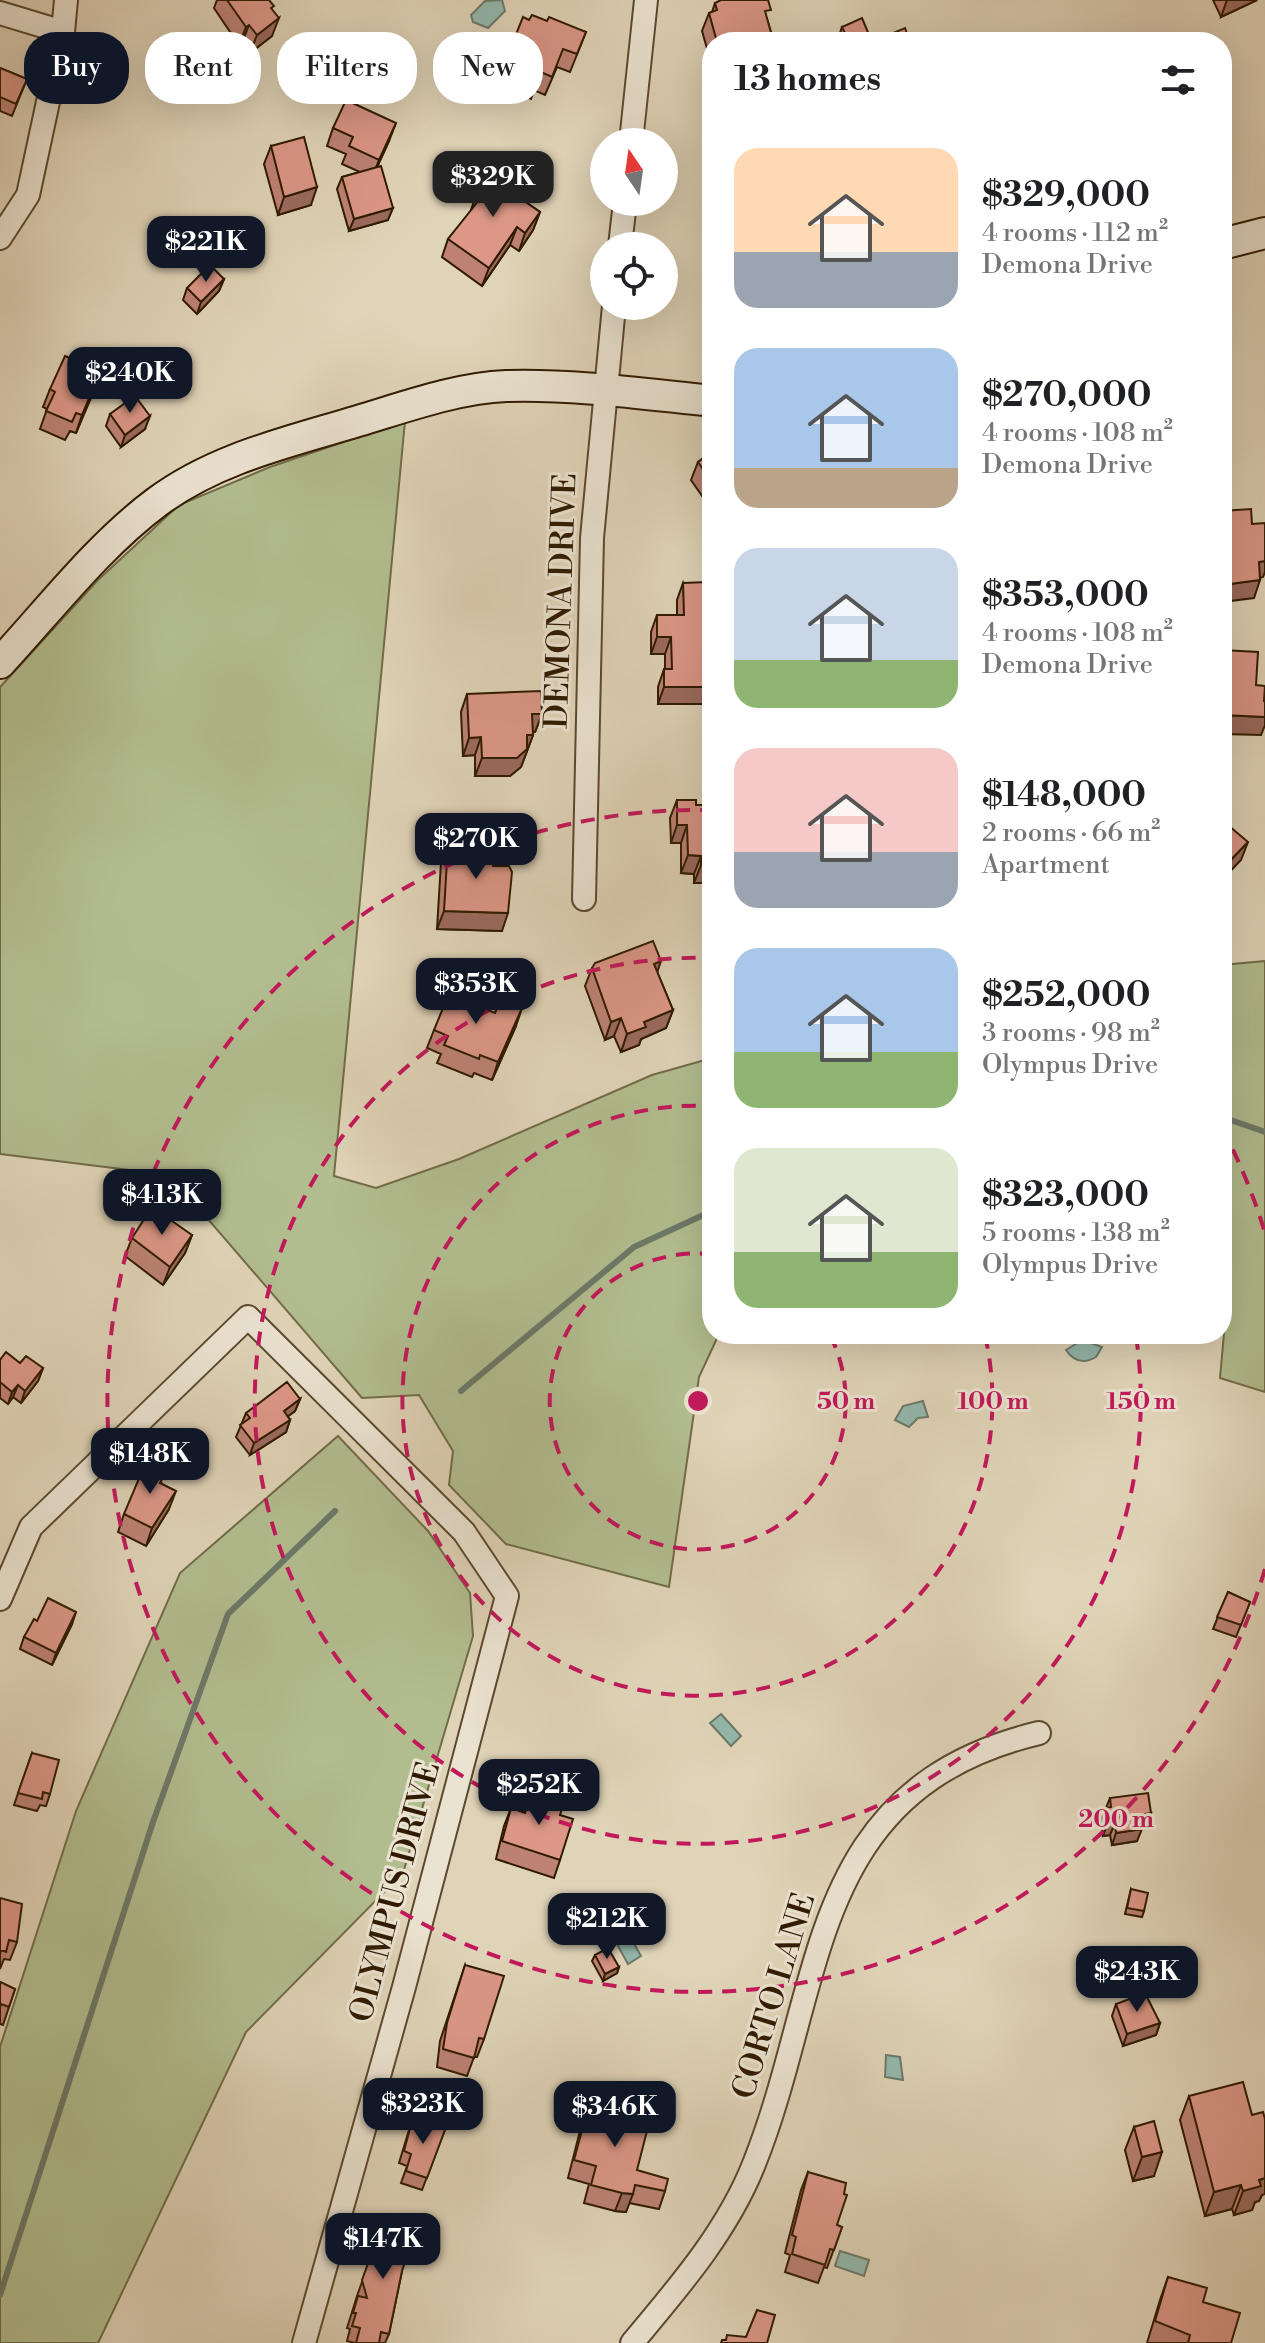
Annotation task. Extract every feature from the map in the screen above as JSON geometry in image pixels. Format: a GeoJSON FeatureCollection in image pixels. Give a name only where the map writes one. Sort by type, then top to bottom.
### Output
{"type":"FeatureCollection","features":[{"type":"Feature","properties":{"kind":"street"},"geometry":{"type":"LineString","coordinates":[[0,13],[63,32],[66,0]]}},
{"type":"Feature","properties":{"kind":"street"},"geometry":{"type":"LineString","coordinates":[[632,128],[646,0]]}},
{"type":"Feature","properties":{"kind":"street"},"geometry":{"type":"LineString","coordinates":[[0,238],[28,195],[48,104]]}},
{"type":"Feature","properties":{"kind":"street"},"geometry":{"type":"LineString","coordinates":[[1232,241],[1265,233]]}},
{"type":"Feature","properties":{"kind":"street","name":"DEMONA DRIVE"},"geometry":{"type":"LineString","coordinates":[[584,899],[589,832],[592,538],[612,320]]}},
{"type":"Feature","properties":{"kind":"street"},"geometry":{"type":"LineString","coordinates":[[0,663],[115,539],[155,503],[192,478],[271,447],[457,394],[516,386],[605,390],[702,400]]}},
{"type":"Feature","properties":{"kind":"street","name":"OLYMPUS DRIVE"},"geometry":{"type":"LineString","coordinates":[[0,1599],[31,1527],[248,1317],[464,1532],[507,1596],[404,1987],[304,2343]]}},
{"type":"Feature","properties":{"kind":"street","name":"CORTO LANE"},"geometry":{"type":"LineString","coordinates":[[632,2343],[689,2275],[718,2234],[753,2168],[769,2124],[826,1921],[862,1850],[904,1801],[929,1781],[976,1753],[1039,1733]]}},
{"type":"Feature","properties":{"kind":"green space"},"geometry":{"type":"Polygon","coordinates":[[[405,421],[334,1176],[376,1188],[459,1159],[652,1075],[702,1061],[702,1344],[714,1344],[699,1377],[669,1587],[506,1544],[449,1485],[453,1451],[419,1395],[362,1398],[170,1175],[0,1154],[0,687],[98,580],[179,505],[270,467],[405,421]]]}},
{"type":"Feature","properties":{"kind":"green space"},"geometry":{"type":"Polygon","coordinates":[[[1265,961],[1265,1392],[1220,1378],[1223,1344],[1232,1344],[1232,964],[1265,961]]]}},
{"type":"Feature","properties":{"kind":"green space"},"geometry":{"type":"Polygon","coordinates":[[[338,1436],[428,1531],[470,1593],[473,1636],[403,1873],[246,2032],[98,2343],[0,2343],[0,2047],[76,1811],[180,1573],[338,1436]]]}},
{"type":"Feature","properties":{"kind":"water"},"geometry":{"type":"Polygon","coordinates":[[[502,0],[505,11],[488,28],[473,22],[471,15],[485,1],[502,0]]]}},
{"type":"Feature","properties":{"kind":"water"},"geometry":{"type":"Polygon","coordinates":[[[445,152],[453,153],[464,177],[459,185],[442,183],[444,167],[438,160],[445,152]]]}},
{"type":"Feature","properties":{"kind":"water"},"geometry":{"type":"Polygon","coordinates":[[[1076,1344],[1102,1347],[1096,1357],[1087,1361],[1072,1357],[1066,1350],[1076,1344]]]}},
{"type":"Feature","properties":{"kind":"water"},"geometry":{"type":"Polygon","coordinates":[[[923,1401],[928,1417],[918,1418],[909,1427],[895,1420],[903,1406],[923,1401]]]}},
{"type":"Feature","properties":{"kind":"water"},"geometry":{"type":"Polygon","coordinates":[[[721,1714],[741,1736],[731,1746],[710,1723],[721,1714]]]}},
{"type":"Feature","properties":{"kind":"water"},"geometry":{"type":"Polygon","coordinates":[[[626,1930],[641,1956],[628,1964],[613,1937],[626,1930]]]}},
{"type":"Feature","properties":{"kind":"water"},"geometry":{"type":"Polygon","coordinates":[[[886,2055],[900,2057],[903,2080],[885,2077],[886,2055]]]}},
{"type":"Feature","properties":{"kind":"water"},"geometry":{"type":"Polygon","coordinates":[[[840,2251],[869,2260],[864,2276],[835,2266],[840,2251]]]}},
{"type":"Feature","properties":{"kind":"building"},"geometry":{"type":"Polygon","coordinates":[[[227,0],[269,0],[279,18],[261,32],[255,32],[249,25],[246,27],[227,0]]]}},
{"type":"Feature","properties":{"kind":"building"},"geometry":{"type":"Polygon","coordinates":[[[721,0],[768,0],[771,10],[765,11],[771,32],[714,32],[709,13],[717,10],[715,3],[721,0]]]}},
{"type":"Feature","properties":{"kind":"building"},"geometry":{"type":"Polygon","coordinates":[[[532,15],[547,21],[549,17],[586,32],[577,54],[563,49],[552,77],[543,73],[543,32],[517,32],[523,17],[529,20],[532,15]]]}},
{"type":"Feature","properties":{"kind":"building"},"geometry":{"type":"Polygon","coordinates":[[[862,18],[868,32],[844,32],[842,27],[862,18]]]}},
{"type":"Feature","properties":{"kind":"building"},"geometry":{"type":"Polygon","coordinates":[[[0,68],[24,78],[16,104],[0,97],[0,68]]]}},
{"type":"Feature","properties":{"kind":"building"},"geometry":{"type":"Polygon","coordinates":[[[344,104],[355,104],[396,123],[379,160],[349,146],[353,137],[333,128],[344,104]]]}},
{"type":"Feature","properties":{"kind":"building"},"geometry":{"type":"Polygon","coordinates":[[[304,137],[317,187],[284,197],[271,146],[304,137]]]}},
{"type":"Feature","properties":{"kind":"building"},"geometry":{"type":"Polygon","coordinates":[[[488,165],[512,182],[507,189],[540,212],[525,233],[517,227],[489,268],[448,239],[479,200],[475,197],[486,183],[478,178],[488,165]]]}},
{"type":"Feature","properties":{"kind":"building"},"geometry":{"type":"Polygon","coordinates":[[[381,166],[393,208],[354,219],[342,177],[381,166]]]}},
{"type":"Feature","properties":{"kind":"building"},"geometry":{"type":"Polygon","coordinates":[[[210,265],[224,279],[201,302],[187,288],[210,265]]]}},
{"type":"Feature","properties":{"kind":"building"},"geometry":{"type":"Polygon","coordinates":[[[65,356],[87,366],[90,360],[103,366],[82,415],[76,413],[72,422],[46,411],[55,392],[50,389],[65,356]]]}},
{"type":"Feature","properties":{"kind":"building"},"geometry":{"type":"Polygon","coordinates":[[[135,396],[150,416],[125,435],[110,414],[135,396]]]}},
{"type":"Feature","properties":{"kind":"building"},"geometry":{"type":"Polygon","coordinates":[[[1251,509],[1252,524],[1265,523],[1265,561],[1259,562],[1260,580],[1232,584],[1232,510],[1251,509]]]}},
{"type":"Feature","properties":{"kind":"building"},"geometry":{"type":"Polygon","coordinates":[[[702,582],[702,687],[664,687],[664,669],[672,669],[671,637],[657,637],[657,615],[684,615],[683,583],[702,582]]]}},
{"type":"Feature","properties":{"kind":"building"},"geometry":{"type":"Polygon","coordinates":[[[1232,651],[1258,652],[1256,685],[1265,686],[1265,717],[1232,715],[1232,651]]]}},
{"type":"Feature","properties":{"kind":"building"},"geometry":{"type":"Polygon","coordinates":[[[541,691],[542,714],[532,714],[533,735],[527,735],[527,749],[517,758],[482,758],[481,737],[469,738],[467,694],[541,691]]]}},
{"type":"Feature","properties":{"kind":"building"},"geometry":{"type":"Polygon","coordinates":[[[677,800],[696,800],[696,805],[702,805],[702,865],[701,856],[688,855],[687,825],[677,825],[677,800]]]}},
{"type":"Feature","properties":{"kind":"building"},"geometry":{"type":"Polygon","coordinates":[[[1232,828],[1248,842],[1232,859],[1232,828]]]}},
{"type":"Feature","properties":{"kind":"building"},"geometry":{"type":"Polygon","coordinates":[[[448,844],[493,846],[493,866],[509,866],[512,872],[508,913],[444,911],[448,844]]]}},
{"type":"Feature","properties":{"kind":"building"},"geometry":{"type":"Polygon","coordinates":[[[653,941],[661,961],[654,964],[673,1010],[644,1022],[646,1027],[627,1034],[621,1018],[611,1022],[592,968],[595,963],[653,941]]]}},
{"type":"Feature","properties":{"kind":"building"},"geometry":{"type":"Polygon","coordinates":[[[452,986],[468,992],[465,1001],[495,1013],[501,999],[522,1008],[498,1062],[480,1055],[479,1059],[444,1045],[448,1036],[434,1030],[452,986]]]}},
{"type":"Feature","properties":{"kind":"building"},"geometry":{"type":"Polygon","coordinates":[[[152,1207],[192,1235],[170,1267],[132,1238],[152,1207]]]}},
{"type":"Feature","properties":{"kind":"building"},"geometry":{"type":"Polygon","coordinates":[[[6,1352],[20,1363],[26,1356],[43,1368],[25,1391],[18,1385],[12,1392],[0,1382],[0,1360],[6,1352]]]}},
{"type":"Feature","properties":{"kind":"building"},"geometry":{"type":"Polygon","coordinates":[[[287,1382],[300,1399],[284,1411],[290,1420],[254,1443],[240,1425],[250,1418],[246,1413],[287,1382]]]}},
{"type":"Feature","properties":{"kind":"building"},"geometry":{"type":"Polygon","coordinates":[[[155,1458],[169,1465],[160,1483],[176,1491],[152,1528],[124,1514],[140,1476],[147,1474],[155,1458]]]}},
{"type":"Feature","properties":{"kind":"building"},"geometry":{"type":"Polygon","coordinates":[[[1228,1592],[1250,1602],[1241,1625],[1217,1617],[1228,1592]]]}},
{"type":"Feature","properties":{"kind":"building"},"geometry":{"type":"Polygon","coordinates":[[[48,1598],[76,1612],[56,1653],[24,1637],[34,1619],[37,1621],[48,1598]]]}},
{"type":"Feature","properties":{"kind":"building"},"geometry":{"type":"Polygon","coordinates":[[[32,1753],[59,1760],[50,1794],[43,1792],[42,1799],[18,1793],[32,1753]]]}},
{"type":"Feature","properties":{"kind":"building"},"geometry":{"type":"Polygon","coordinates":[[[532,1792],[564,1802],[560,1815],[573,1819],[560,1860],[502,1841],[511,1808],[525,1813],[532,1792]]]}},
{"type":"Feature","properties":{"kind":"building"},"geometry":{"type":"Polygon","coordinates":[[[1148,1793],[1151,1813],[1140,1815],[1142,1829],[1116,1833],[1115,1823],[1107,1824],[1105,1808],[1111,1807],[1110,1798],[1148,1793]]]}},
{"type":"Feature","properties":{"kind":"building"},"geometry":{"type":"Polygon","coordinates":[[[1131,1889],[1148,1893],[1144,1911],[1127,1908],[1131,1889]]]}},
{"type":"Feature","properties":{"kind":"building"},"geometry":{"type":"Polygon","coordinates":[[[0,1898],[22,1904],[17,1942],[9,1940],[6,1952],[1,1950],[0,1954],[0,1898]]]}},
{"type":"Feature","properties":{"kind":"building"},"geometry":{"type":"Polygon","coordinates":[[[608,1948],[619,1967],[605,1974],[595,1955],[608,1948]]]}},
{"type":"Feature","properties":{"kind":"building"},"geometry":{"type":"Polygon","coordinates":[[[465,1965],[504,1976],[484,2039],[479,2038],[474,2058],[443,2049],[447,2023],[465,1965]]]}},
{"type":"Feature","properties":{"kind":"building"},"geometry":{"type":"Polygon","coordinates":[[[0,1982],[15,1989],[9,2007],[1,2004],[0,2007],[0,1982]]]}},
{"type":"Feature","properties":{"kind":"building"},"geometry":{"type":"Polygon","coordinates":[[[1145,1993],[1160,2023],[1127,2034],[1116,2004],[1145,1993]]]}},
{"type":"Feature","properties":{"kind":"building"},"geometry":{"type":"Polygon","coordinates":[[[1243,2082],[1252,2115],[1263,2112],[1265,2119],[1265,2178],[1259,2180],[1261,2186],[1243,2191],[1241,2185],[1214,2192],[1189,2096],[1243,2082]]]}},
{"type":"Feature","properties":{"kind":"building"},"geometry":{"type":"Polygon","coordinates":[[[591,2097],[618,2105],[616,2114],[649,2123],[637,2170],[668,2179],[665,2191],[635,2185],[633,2194],[591,2185],[596,2166],[574,2160],[591,2097]]]}},
{"type":"Feature","properties":{"kind":"building"},"geometry":{"type":"Polygon","coordinates":[[[413,2117],[446,2127],[427,2178],[406,2171],[411,2154],[404,2151],[413,2117]]]}},
{"type":"Feature","properties":{"kind":"building"},"geometry":{"type":"Polygon","coordinates":[[[1154,2121],[1162,2152],[1142,2157],[1134,2127],[1154,2121]]]}},
{"type":"Feature","properties":{"kind":"building"},"geometry":{"type":"Polygon","coordinates":[[[808,2172],[846,2183],[844,2194],[847,2195],[837,2225],[842,2227],[825,2265],[792,2254],[796,2237],[792,2235],[808,2172]]]}},
{"type":"Feature","properties":{"kind":"building"},"geometry":{"type":"Polygon","coordinates":[[[385,2217],[417,2226],[402,2271],[389,2334],[381,2332],[379,2343],[356,2343],[360,2328],[352,2326],[356,2313],[353,2313],[358,2296],[367,2298],[362,2280],[385,2217]]]}},
{"type":"Feature","properties":{"kind":"building"},"geometry":{"type":"Polygon","coordinates":[[[1168,2277],[1207,2288],[1203,2302],[1240,2313],[1231,2343],[1188,2343],[1190,2335],[1155,2321],[1168,2277]]]}},
{"type":"Feature","properties":{"kind":"building"},"geometry":{"type":"Polygon","coordinates":[[[757,2310],[775,2315],[767,2343],[721,2343],[727,2335],[746,2337],[757,2310]]]}},
{"type":"Feature","properties":{"kind":"waterway"},"geometry":{"type":"LineString","coordinates":[[1232,1120],[1265,1132]]}},
{"type":"Feature","properties":{"kind":"waterway"},"geometry":{"type":"LineString","coordinates":[[461,1391],[634,1247],[702,1216]]}},
{"type":"Feature","properties":{"kind":"waterway"},"geometry":{"type":"LineString","coordinates":[[0,2295],[153,1822],[228,1614],[335,1511]]}}]}
